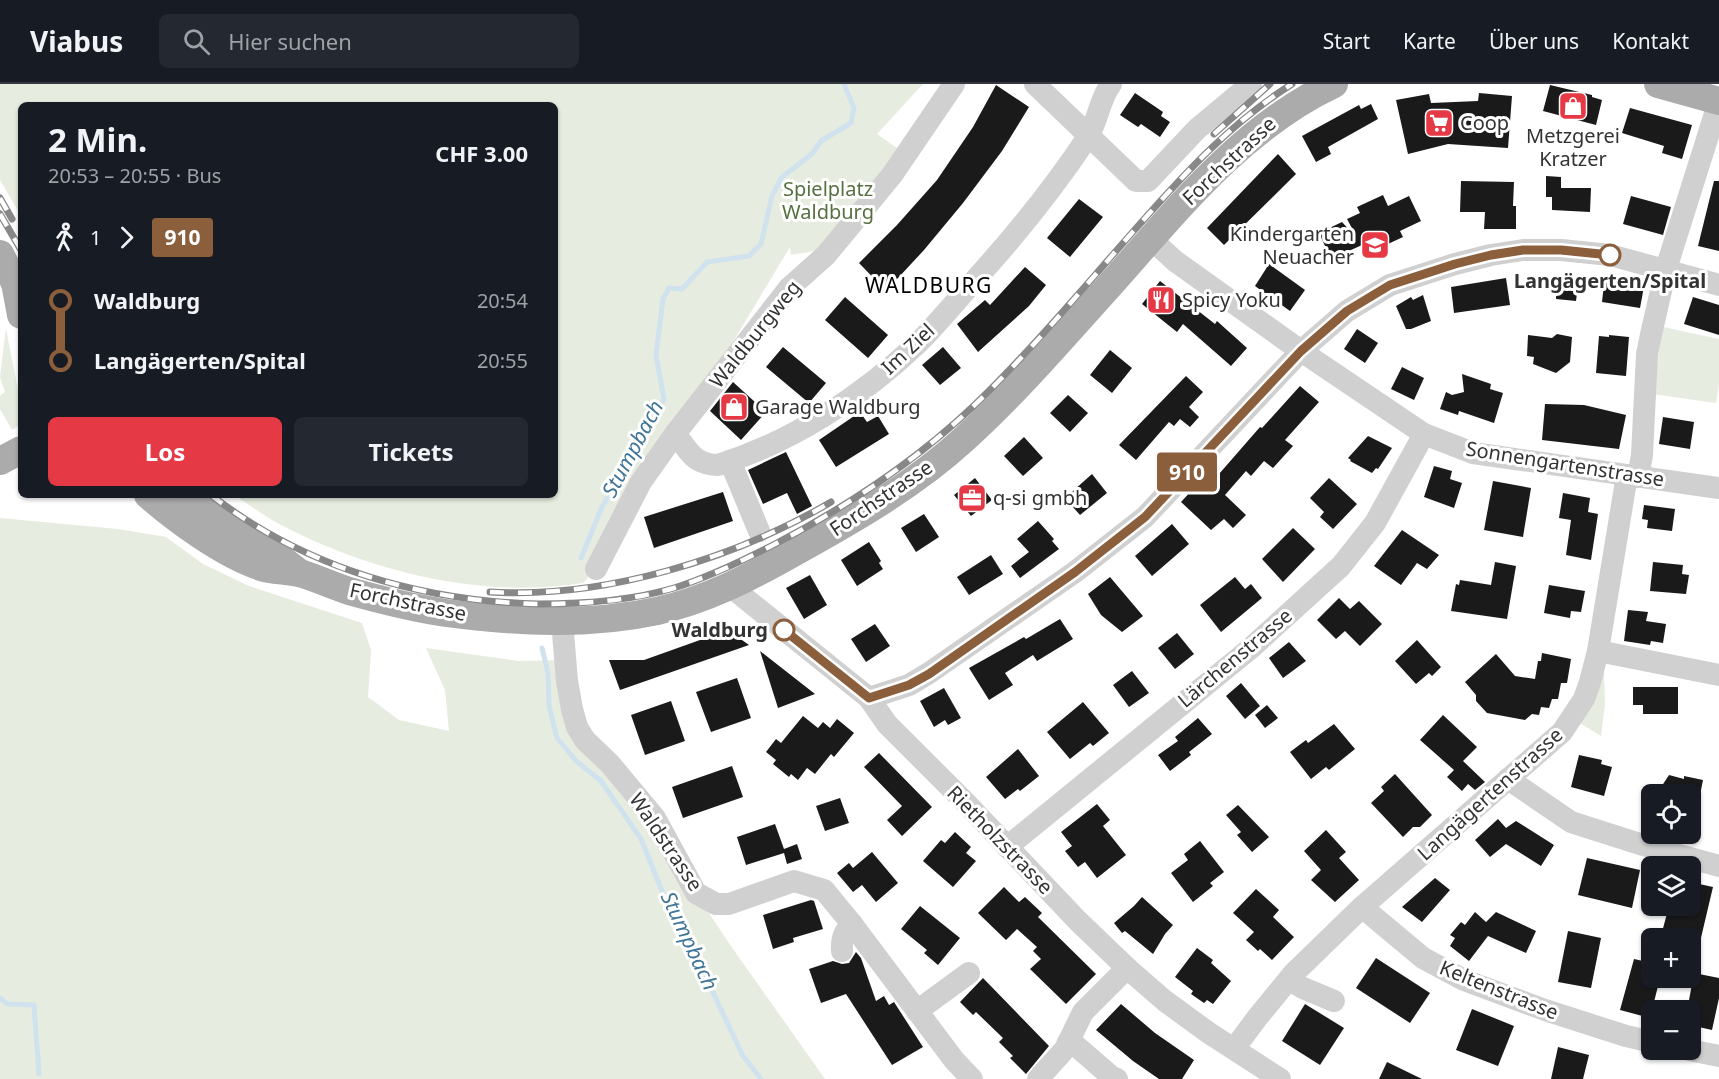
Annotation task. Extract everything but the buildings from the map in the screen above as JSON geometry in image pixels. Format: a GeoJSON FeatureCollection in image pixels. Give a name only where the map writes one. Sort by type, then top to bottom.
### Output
{"type":"FeatureCollection","features":[{"type":"Feature","properties":{"kind":"main road","name":"Forchstrasse"},"geometry":{"type":"LineString","coordinates":[[152,498],[183,523],[262,567],[299,573],[368,596],[435,611],[493,618],[562,621],[606,618],[658,611],[731,587],[817,540],[891,495],[961,442],[1004,401],[1230,156],[1304,91],[1334,84]]}},
{"type":"Feature","properties":{"kind":"main road"},"geometry":{"type":"LineString","coordinates":[[1658,84],[1719,101]]}},
{"type":"Feature","properties":{"kind":"main road"},"geometry":{"type":"LineString","coordinates":[[0,254],[18,286]]}},
{"type":"Feature","properties":{"kind":"main road"},"geometry":{"type":"LineString","coordinates":[[0,461],[18,452]]}},
{"type":"Feature","properties":{"kind":"main road","name":"Forchstrasse"},"geometry":{"type":"LineString","coordinates":[[187,498],[270,550],[299,573]]}},
{"type":"Feature","properties":{"kind":"street","name":"Waldburgweg"},"geometry":{"type":"LineString","coordinates":[[596,569],[641,482],[675,434],[789,288],[826,255],[892,175],[954,84]]}},
{"type":"Feature","properties":{"kind":"street"},"geometry":{"type":"LineString","coordinates":[[1035,84],[1136,181],[1148,181],[1197,129],[1251,84]]}},
{"type":"Feature","properties":{"kind":"street","name":"Im Ziel"},"geometry":{"type":"LineString","coordinates":[[675,434],[693,457],[704,464],[718,465],[803,429],[870,384],[919,342],[1003,249],[1054,188],[1089,135],[1110,84]]}},
{"type":"Feature","properties":{"kind":"street","name":"Langägertenstrasse"},"geometry":{"type":"LineString","coordinates":[[1234,1049],[1289,980],[1362,907],[1562,732],[1584,699],[1599,651],[1633,476],[1642,455],[1647,354],[1666,269],[1719,101]]}},
{"type":"Feature","properties":{"kind":"street","name":"Sonnengartenstrasse"},"geometry":{"type":"LineString","coordinates":[[1151,239],[1175,261],[1301,351],[1424,434],[1473,453],[1719,488]]}},
{"type":"Feature","properties":{"kind":"street"},"geometry":{"type":"LineString","coordinates":[[869,698],[909,685],[929,674],[1075,572],[1145,517],[1301,351],[1347,311],[1390,285],[1491,255],[1523,250],[1561,250],[1596,252],[1719,285]]}},
{"type":"Feature","properties":{"kind":"street","name":"Lärchenstrasse"},"geometry":{"type":"LineString","coordinates":[[1007,847],[1251,648],[1341,566],[1375,523],[1424,434]]}},
{"type":"Feature","properties":{"kind":"street"},"geometry":{"type":"LineString","coordinates":[[730,461],[759,531]]}},
{"type":"Feature","properties":{"kind":"street","name":"Rietholzstrasse"},"geometry":{"type":"LineString","coordinates":[[731,587],[869,698],[887,724],[1127,968],[1165,1001],[1280,1079]]}},
{"type":"Feature","properties":{"kind":"street","name":"Waldstrasse"},"geometry":{"type":"LineString","coordinates":[[562,621],[567,681],[577,727],[585,740],[610,764],[655,818],[696,893],[716,904],[729,904],[794,881],[824,890],[954,1060],[972,1079]]}},
{"type":"Feature","properties":{"kind":"street"},"geometry":{"type":"LineString","coordinates":[[1599,651],[1719,675]]}},
{"type":"Feature","properties":{"kind":"street"},"geometry":{"type":"LineString","coordinates":[[1508,779],[1570,822],[1719,866]]}},
{"type":"Feature","properties":{"kind":"street","name":"Keltenstrasse"},"geometry":{"type":"LineString","coordinates":[[1362,907],[1423,958],[1464,980],[1545,1010],[1641,1039]]}},
{"type":"Feature","properties":{"kind":"street"},"geometry":{"type":"LineString","coordinates":[[842,951],[841,942],[844,932],[852,924]]}},
{"type":"Feature","properties":{"kind":"street"},"geometry":{"type":"LineString","coordinates":[[1038,1079],[1065,1049],[1066,1032],[1127,968]]}},
{"type":"Feature","properties":{"kind":"street"},"geometry":{"type":"LineString","coordinates":[[917,1011],[969,974]]}},
{"type":"Feature","properties":{"kind":"street"},"geometry":{"type":"LineString","coordinates":[[1289,980],[1334,1001]]}},
{"type":"Feature","properties":{"kind":"street"},"geometry":{"type":"LineString","coordinates":[[1066,1032],[1075,1046],[1117,1079]]}},
{"type":"Feature","properties":{"kind":"street"},"geometry":{"type":"LineString","coordinates":[[1701,1052],[1719,1056]]}},
{"type":"Feature","properties":{"kind":"green space","name":"Spielplatz Waldburg"},"geometry":{"type":"Polygon","coordinates":[[[0,84],[923,84],[877,134],[901,151],[821,250],[791,255],[790,247],[596,569],[583,583],[544,587],[506,587],[428,578],[352,556],[316,542],[263,515],[238,498],[558,498],[558,102],[18,102],[18,211],[0,180],[0,84]]]}},
{"type":"Feature","properties":{"kind":"green space"},"geometry":{"type":"Polygon","coordinates":[[[1663,327],[1719,339],[1719,384],[1716,403],[1652,394],[1663,327]]]}},
{"type":"Feature","properties":{"kind":"green space"},"geometry":{"type":"Polygon","coordinates":[[[6,328],[18,388],[18,426],[12,430],[0,409],[0,396],[5,392],[0,377],[6,328]]]}},
{"type":"Feature","properties":{"kind":"green space"},"geometry":{"type":"Polygon","coordinates":[[[0,518],[118,529],[166,537],[203,564],[249,586],[362,623],[371,650],[368,697],[399,720],[449,731],[445,690],[426,648],[519,661],[564,660],[572,709],[733,949],[825,1079],[0,1079],[0,518]]]}},
{"type":"Feature","properties":{"kind":"green space"},"geometry":{"type":"Polygon","coordinates":[[[1604,671],[1605,704],[1601,736],[1578,722],[1604,671]]]}},
{"type":"Feature","properties":{"kind":"waterway","name":"Stumpbach"},"geometry":{"type":"LineString","coordinates":[[581,558],[601,509],[664,399],[656,355],[663,299],[669,288],[682,289],[707,262],[749,256],[761,244],[772,196],[782,177],[812,154],[821,141],[851,123],[854,108],[844,84]]}},
{"type":"Feature","properties":{"kind":"waterway","name":"Stumpbach"},"geometry":{"type":"LineString","coordinates":[[542,648],[548,673],[549,706],[557,738],[576,761],[601,781],[641,839],[662,891],[743,1056],[761,1079]]}},
{"type":"Feature","properties":{"kind":"waterway"},"geometry":{"type":"LineString","coordinates":[[0,998],[7,1004],[34,1005],[39,1074]]}},
{"type":"Feature","properties":{"kind":"railway"},"geometry":{"type":"LineString","coordinates":[[1214,134],[1270,84]]}},
{"type":"Feature","properties":{"kind":"railway"},"geometry":{"type":"LineString","coordinates":[[215,498],[247,521],[325,561],[366,576],[451,596],[538,604],[590,602],[624,599],[674,588],[700,579],[763,550],[833,511],[889,475],[942,434],[991,389],[1029,349],[1210,149],[1249,115],[1292,84]]}},
{"type":"Feature","properties":{"kind":"railway"},"geometry":{"type":"LineString","coordinates":[[0,198],[12,219]]}},
{"type":"Feature","properties":{"kind":"railway"},"geometry":{"type":"LineString","coordinates":[[0,214],[18,245]]}},
{"type":"Feature","properties":{"kind":"railway"},"geometry":{"type":"LineString","coordinates":[[490,592],[577,589],[622,582],[666,571],[753,541],[831,502]]}},
{"type":"Feature","properties":{"kind":"bus line","name":"910"},"geometry":{"type":"LineString","coordinates":[[784,630],[869,698],[909,685],[929,674],[1075,572],[1145,517],[1301,351],[1347,311],[1390,285],[1491,255],[1523,250],[1596,252],[1610,255]]}},
{"type":"Feature","properties":{"kind":"place","name":"Metzgerei Kratzer"},"geometry":{"type":"Point","coordinates":[1573,106]}},
{"type":"Feature","properties":{"kind":"place","name":"Coop"},"geometry":{"type":"Point","coordinates":[1439,123]}},
{"type":"Feature","properties":{"kind":"place","name":"Kindergarten Neuacher"},"geometry":{"type":"Point","coordinates":[1375,245]}},
{"type":"Feature","properties":{"kind":"place","name":"Langägerten/Spital"},"geometry":{"type":"Point","coordinates":[1610,255]}},
{"type":"Feature","properties":{"kind":"place","name":"Spicy Yoku"},"geometry":{"type":"Point","coordinates":[1161,300]}},
{"type":"Feature","properties":{"kind":"place","name":"Garage Waldburg"},"geometry":{"type":"Point","coordinates":[734,407]}},
{"type":"Feature","properties":{"kind":"place","name":"q-si gmbh"},"geometry":{"type":"Point","coordinates":[972,498]}},
{"type":"Feature","properties":{"kind":"place","name":"Waldburg"},"geometry":{"type":"Point","coordinates":[784,630]}},
{"type":"Feature","properties":{"kind":"district","name":"WALDBURG"},"geometry":{"type":"Point","coordinates":[929,286]}}]}
